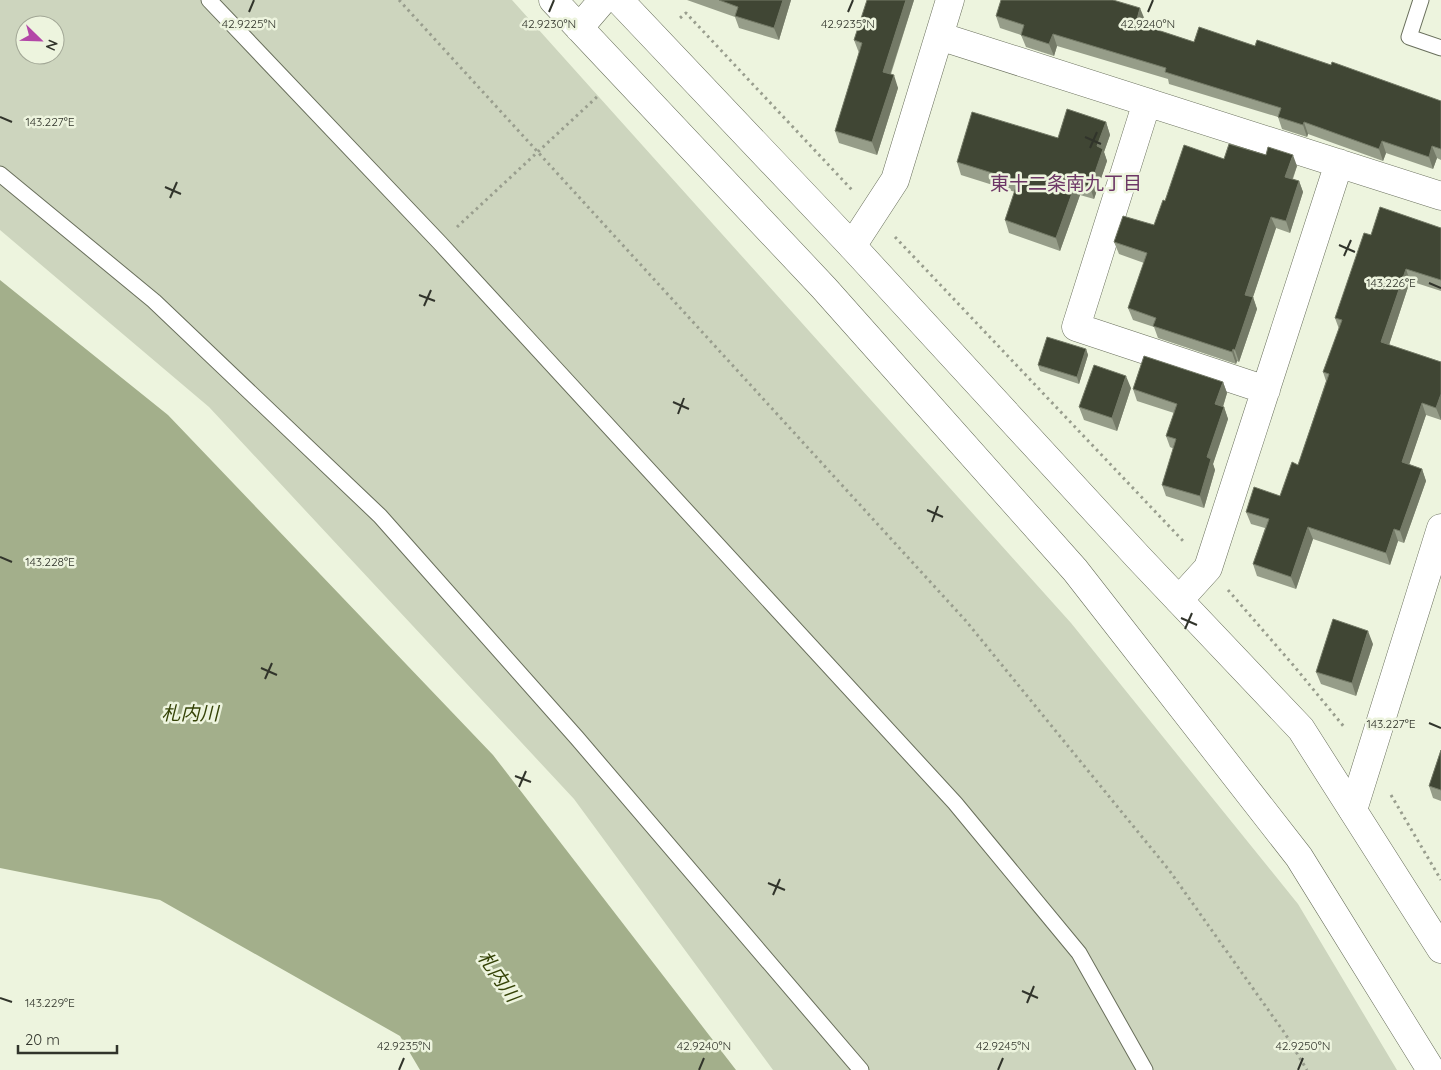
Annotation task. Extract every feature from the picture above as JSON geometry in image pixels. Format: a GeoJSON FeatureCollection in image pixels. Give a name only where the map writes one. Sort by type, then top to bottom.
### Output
{"type":"FeatureCollection","features":[{"type":"Feature","properties":{"kind":"street"},"geometry":{"type":"LineString","coordinates":[[553,0],[824,288],[1074,570],[1299,857],[1431,1070]]}},
{"type":"Feature","properties":{"kind":"street"},"geometry":{"type":"LineString","coordinates":[[579,28],[603,0]]}},
{"type":"Feature","properties":{"kind":"street"},"geometry":{"type":"LineString","coordinates":[[619,0],[852,246],[1179,600],[1301,729],[1441,949]]}},
{"type":"Feature","properties":{"kind":"street"},"geometry":{"type":"LineString","coordinates":[[852,246],[895,180],[950,0]]}},
{"type":"Feature","properties":{"kind":"street"},"geometry":{"type":"LineString","coordinates":[[938,36],[1441,196]]}},
{"type":"Feature","properties":{"kind":"street"},"geometry":{"type":"LineString","coordinates":[[1147,102],[1076,327],[1266,390]]}},
{"type":"Feature","properties":{"kind":"street"},"geometry":{"type":"LineString","coordinates":[[1179,600],[1208,568],[1339,163]]}},
{"type":"Feature","properties":{"kind":"street"},"geometry":{"type":"LineString","coordinates":[[1353,810],[1441,528]]}},
{"type":"Feature","properties":{"kind":"lane"},"geometry":{"type":"LineString","coordinates":[[209,0],[440,243],[955,803],[1078,953],[1145,1070]]}},
{"type":"Feature","properties":{"kind":"lane"},"geometry":{"type":"LineString","coordinates":[[1421,0],[1409,38],[1441,48]]}},
{"type":"Feature","properties":{"kind":"lane"},"geometry":{"type":"LineString","coordinates":[[0,174],[154,301],[380,516],[577,738],[861,1070]]}},
{"type":"Feature","properties":{"kind":"path"},"geometry":{"type":"LineString","coordinates":[[399,0],[966,621],[1169,870],[1286,1035],[1307,1070]]}},
{"type":"Feature","properties":{"kind":"shaded area"},"geometry":{"type":"Polygon","coordinates":[[[0,0],[512,0],[1071,623],[1298,904],[1397,1070],[773,1070],[574,799],[209,407],[0,230],[0,0]]]}},
{"type":"Feature","properties":{"kind":"water","name":"札内川"},"geometry":{"type":"Polygon","coordinates":[[[0,280],[168,415],[493,755],[736,1070],[420,1070],[400,1036],[160,900],[0,868],[0,280]]]}},
{"type":"Feature","properties":{"kind":"building"},"geometry":{"type":"Polygon","coordinates":[[[719,0],[783,0],[774,28],[735,16],[738,7],[719,0]]]}},
{"type":"Feature","properties":{"kind":"building"},"geometry":{"type":"Polygon","coordinates":[[[867,0],[906,0],[883,72],[894,75],[872,142],[835,131],[862,43],[854,40],[867,0]]]}},
{"type":"Feature","properties":{"kind":"building"},"geometry":{"type":"Polygon","coordinates":[[[1001,0],[1113,0],[1140,8],[1136,23],[1194,42],[1199,27],[1255,46],[1257,40],[1331,65],[1332,62],[1441,101],[1441,149],[1432,146],[1429,157],[1382,141],[1379,149],[1304,122],[1303,125],[1278,117],[1281,108],[1165,72],[1166,68],[1053,34],[1049,44],[1021,35],[1024,25],[996,16],[1001,0]]]}},
{"type":"Feature","properties":{"kind":"building"},"geometry":{"type":"Polygon","coordinates":[[[1067,109],[1106,122],[1097,146],[1103,149],[1090,187],[1076,182],[1056,238],[1005,220],[1018,181],[957,162],[972,112],[1058,138],[1067,109]]]}},
{"type":"Feature","properties":{"kind":"building"},"geometry":{"type":"Polygon","coordinates":[[[1229,144],[1266,155],[1268,147],[1293,155],[1285,177],[1299,181],[1286,221],[1271,217],[1245,295],[1253,297],[1235,350],[1233,349],[1232,352],[1153,326],[1156,318],[1128,308],[1147,253],[1114,242],[1123,216],[1154,225],[1163,200],[1165,201],[1184,145],[1224,159],[1229,144]]]}},
{"type":"Feature","properties":{"kind":"building"},"geometry":{"type":"Polygon","coordinates":[[[1380,207],[1441,228],[1441,280],[1406,269],[1381,342],[1441,362],[1441,394],[1436,408],[1422,403],[1402,462],[1422,469],[1400,531],[1394,529],[1386,553],[1308,527],[1291,577],[1253,564],[1269,519],[1246,512],[1254,487],[1280,496],[1292,462],[1298,465],[1329,374],[1323,372],[1342,320],[1335,318],[1364,233],[1371,235],[1380,207]]]}},
{"type":"Feature","properties":{"kind":"building"},"geometry":{"type":"Polygon","coordinates":[[[1047,337],[1086,349],[1077,377],[1038,365],[1047,337]]]}},
{"type":"Feature","properties":{"kind":"building"},"geometry":{"type":"Polygon","coordinates":[[[1144,356],[1223,382],[1215,404],[1224,407],[1207,457],[1211,459],[1200,496],[1162,485],[1176,439],[1166,436],[1177,404],[1133,389],[1144,356]]]}},
{"type":"Feature","properties":{"kind":"building"},"geometry":{"type":"Polygon","coordinates":[[[1094,365],[1126,376],[1112,418],[1079,407],[1094,365]]]}},
{"type":"Feature","properties":{"kind":"building"},"geometry":{"type":"Polygon","coordinates":[[[1333,619],[1368,631],[1352,683],[1316,672],[1333,619]]]}},
{"type":"Feature","properties":{"kind":"building"},"geometry":{"type":"Polygon","coordinates":[[[1441,750],[1441,790],[1429,786],[1441,750]]]}},
{"type":"Feature","properties":{"kind":"district","name":"東十二条南九丁目"},"geometry":{"type":"Point","coordinates":[1066,183]}}]}
